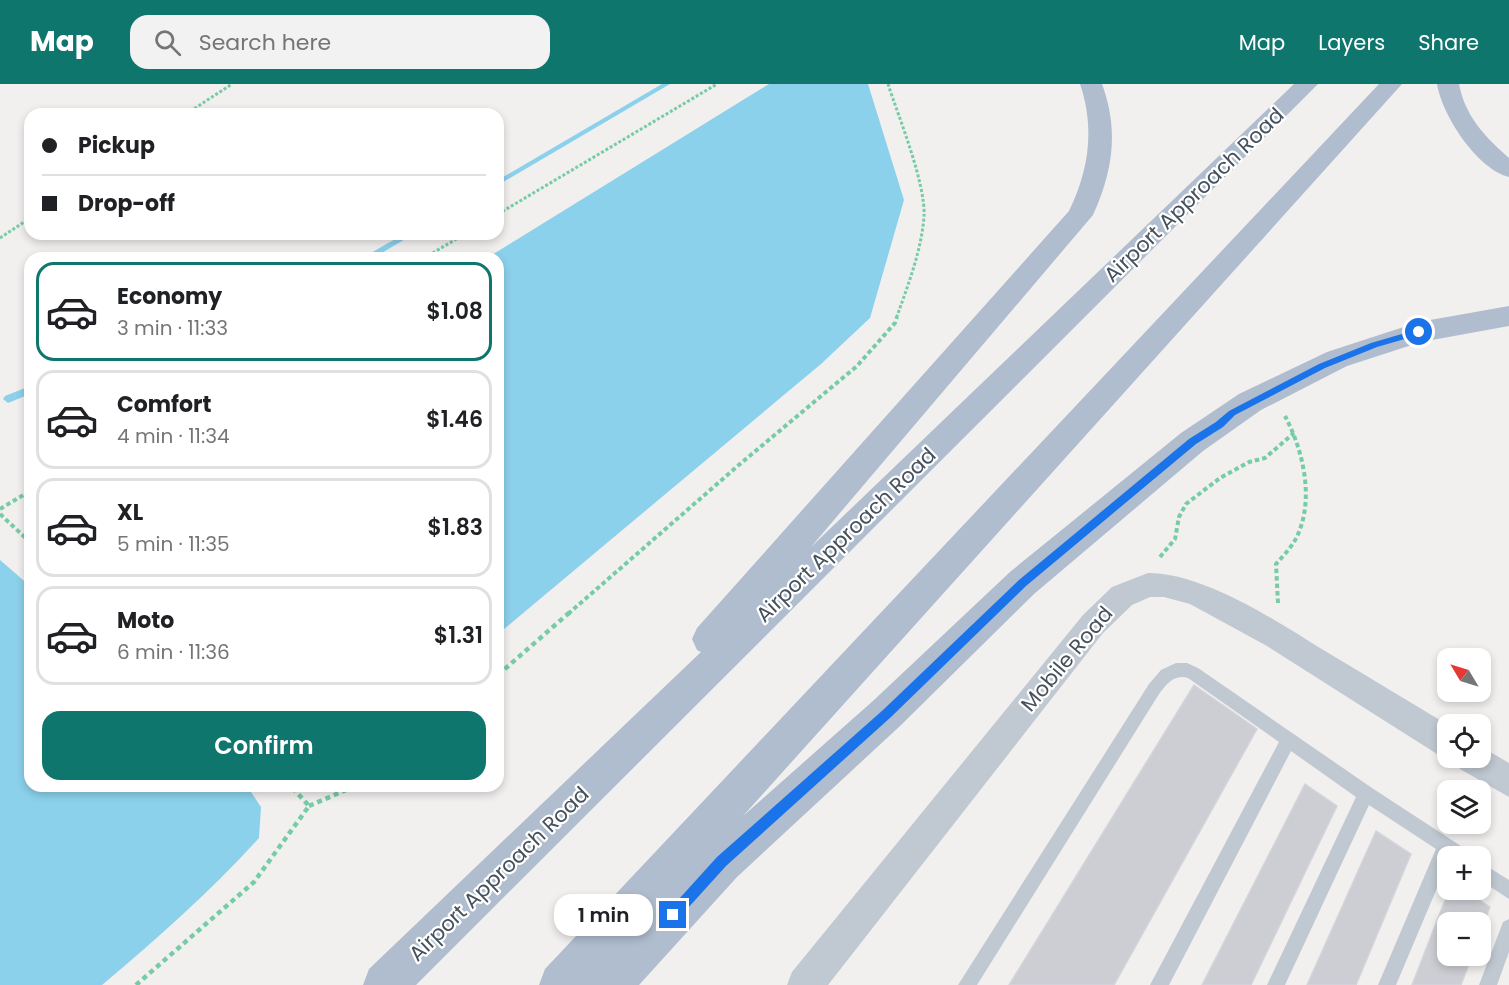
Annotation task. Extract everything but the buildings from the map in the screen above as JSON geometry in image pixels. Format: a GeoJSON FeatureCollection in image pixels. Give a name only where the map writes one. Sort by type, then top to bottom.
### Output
{"type":"FeatureCollection","features":[{"type":"Feature","properties":{"kind":"main road"},"geometry":{"type":"LineString","coordinates":[[516,858],[756,588],[1072,226],[1088,200],[1099,169],[1100,111],[1091,84]]}},
{"type":"Feature","properties":{"kind":"main road","name":"Airport Approach Road"},"geometry":{"type":"LineString","coordinates":[[386,985],[1307,84]]}},
{"type":"Feature","properties":{"kind":"main road"},"geometry":{"type":"LineString","coordinates":[[561,985],[1391,84]]}},
{"type":"Feature","properties":{"kind":"main road"},"geometry":{"type":"LineString","coordinates":[[1448,84],[1455,109],[1468,130],[1509,170]]}},
{"type":"Feature","properties":{"kind":"main road"},"geometry":{"type":"LineString","coordinates":[[609,985],[722,862],[887,713],[1022,583],[1192,442],[1220,424],[1232,413],[1282,385],[1337,359],[1419,332],[1509,315]]}},
{"type":"Feature","properties":{"kind":"street"},"geometry":{"type":"LineString","coordinates":[[1148,585],[1164,585],[1196,593],[1277,637],[1437,736]]}},
{"type":"Feature","properties":{"kind":"street","name":"Mobile Road"},"geometry":{"type":"LineString","coordinates":[[805,985],[1093,624],[1122,596],[1148,585]]}},
{"type":"Feature","properties":{"kind":"street"},"geometry":{"type":"LineString","coordinates":[[1488,768],[1509,781]]}},
{"type":"Feature","properties":{"kind":"lane"},"geometry":{"type":"LineString","coordinates":[[967,985],[1154,689],[1170,672],[1185,669],[1193,673],[1366,794],[1446,846]]}},
{"type":"Feature","properties":{"kind":"lane"},"geometry":{"type":"LineString","coordinates":[[1159,985],[1289,739]]}},
{"type":"Feature","properties":{"kind":"lane"},"geometry":{"type":"LineString","coordinates":[[1276,985],[1366,794]]}},
{"type":"Feature","properties":{"kind":"lane"},"geometry":{"type":"LineString","coordinates":[[1387,985],[1437,867]]}},
{"type":"Feature","properties":{"kind":"lane"},"geometry":{"type":"LineString","coordinates":[[1491,878],[1509,890]]}},
{"type":"Feature","properties":{"kind":"lane"},"geometry":{"type":"LineString","coordinates":[[1488,985],[1509,928]]}},
{"type":"Feature","properties":{"kind":"path"},"geometry":{"type":"LineString","coordinates":[[195,108],[232,84]]}},
{"type":"Feature","properties":{"kind":"path"},"geometry":{"type":"LineString","coordinates":[[504,210],[717,84]]}},
{"type":"Feature","properties":{"kind":"path"},"geometry":{"type":"LineString","coordinates":[[504,670],[856,366],[896,323],[917,258],[924,215],[920,184],[888,84]]}},
{"type":"Feature","properties":{"kind":"path"},"geometry":{"type":"LineString","coordinates":[[0,238],[24,222]]}},
{"type":"Feature","properties":{"kind":"path"},"geometry":{"type":"LineString","coordinates":[[434,252],[455,240]]}},
{"type":"Feature","properties":{"kind":"path"},"geometry":{"type":"LineString","coordinates":[[1277,637],[1276,564],[1295,541],[1305,510],[1303,471],[1294,433],[1283,412]]}},
{"type":"Feature","properties":{"kind":"path"},"geometry":{"type":"LineString","coordinates":[[1148,585],[1159,558],[1175,538],[1179,518],[1186,504],[1220,478],[1249,462],[1265,458],[1294,433]]}},
{"type":"Feature","properties":{"kind":"path"},"geometry":{"type":"LineString","coordinates":[[0,508],[24,494]]}},
{"type":"Feature","properties":{"kind":"path"},"geometry":{"type":"LineString","coordinates":[[0,514],[24,536]]}},
{"type":"Feature","properties":{"kind":"path"},"geometry":{"type":"LineString","coordinates":[[296,792],[309,806]]}},
{"type":"Feature","properties":{"kind":"path"},"geometry":{"type":"LineString","coordinates":[[136,985],[254,882],[309,806],[341,792]]}},
{"type":"Feature","properties":{"kind":"water"},"geometry":{"type":"Polygon","coordinates":[[[769,84],[868,84],[904,200],[870,318],[821,364],[504,629],[504,252],[497,252],[769,84]]]}},
{"type":"Feature","properties":{"kind":"water"},"geometry":{"type":"Polygon","coordinates":[[[0,560],[24,581],[24,792],[251,792],[261,807],[259,838],[183,914],[102,985],[0,985],[0,560]]]}},
{"type":"Feature","properties":{"kind":"waterway"},"geometry":{"type":"LineString","coordinates":[[504,179],[667,84]]}},
{"type":"Feature","properties":{"kind":"waterway"},"geometry":{"type":"LineString","coordinates":[[377,252],[399,240]]}},
{"type":"Feature","properties":{"kind":"waterway"},"geometry":{"type":"LineString","coordinates":[[8,399],[24,392]]}},
{"type":"Feature","properties":{"kind":"route"},"geometry":{"type":"LineString","coordinates":[[673,915],[722,862],[887,713],[1022,583],[1192,442],[1220,424],[1232,413],[1282,385],[1337,359],[1398,337],[1419,332]]}}]}
